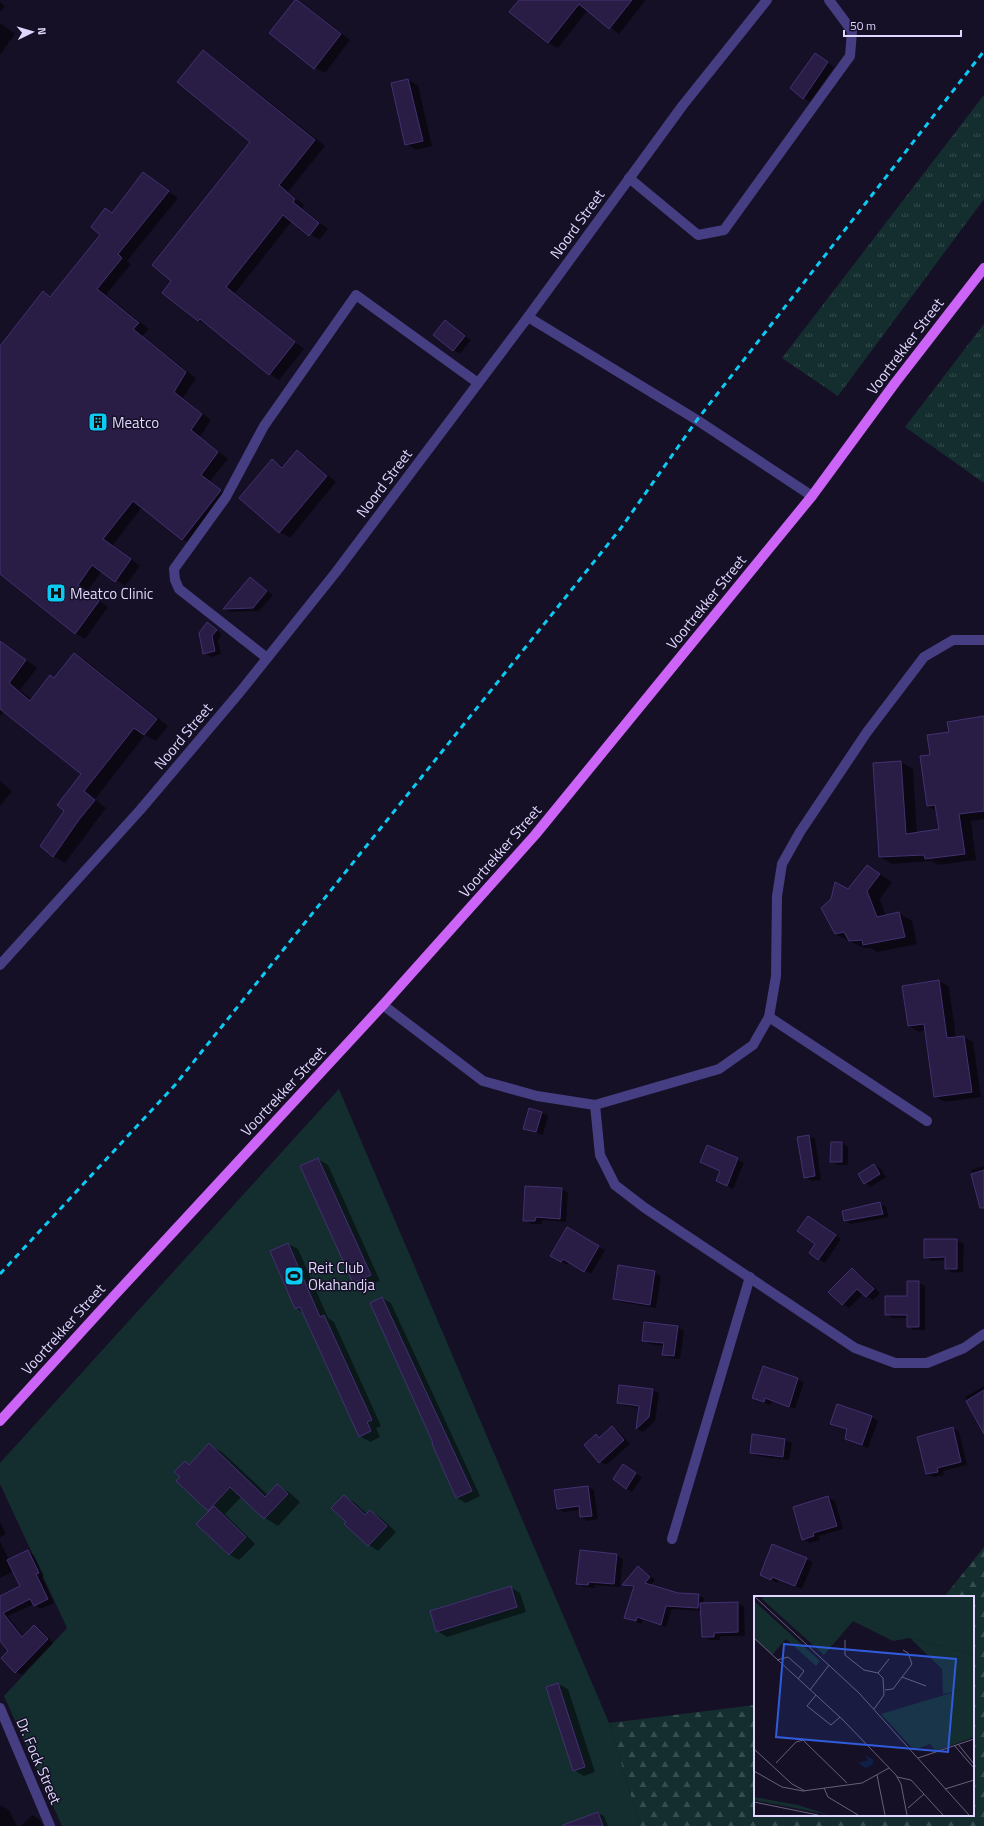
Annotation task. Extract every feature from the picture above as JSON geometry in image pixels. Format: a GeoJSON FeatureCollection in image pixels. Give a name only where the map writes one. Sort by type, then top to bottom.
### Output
{"type":"FeatureCollection","features":[{"type":"Feature","properties":{"kind":"main road","name":"Voortrekker Street"},"geometry":{"type":"LineString","coordinates":[[0,1421],[383,1005],[536,835],[812,496],[895,383],[984,268]]}},
{"type":"Feature","properties":{"kind":"street","name":"Noord Street"},"geometry":{"type":"LineString","coordinates":[[0,965],[142,809],[240,692],[336,572],[528,317],[683,105],[767,0]]}},
{"type":"Feature","properties":{"kind":"street"},"geometry":{"type":"LineString","coordinates":[[629,178],[698,235],[724,230],[850,56],[852,31],[829,0]]}},
{"type":"Feature","properties":{"kind":"street"},"geometry":{"type":"LineString","coordinates":[[267,658],[179,589],[175,580],[174,569],[226,497],[264,426],[356,295],[478,383]]}},
{"type":"Feature","properties":{"kind":"street"},"geometry":{"type":"LineString","coordinates":[[528,317],[697,420],[812,496]]}},
{"type":"Feature","properties":{"kind":"street"},"geometry":{"type":"LineString","coordinates":[[383,1005],[483,1081],[537,1096],[595,1105],[719,1069],[753,1045],[769,1017],[776,976],[777,896],[782,864],[800,832],[868,732],[924,657],[953,640],[984,640]]}},
{"type":"Feature","properties":{"kind":"street"},"geometry":{"type":"LineString","coordinates":[[769,1017],[927,1121]]}},
{"type":"Feature","properties":{"kind":"street"},"geometry":{"type":"LineString","coordinates":[[595,1105],[600,1155],[615,1185],[645,1208],[855,1348],[895,1363],[927,1363],[964,1348],[984,1334]]}},
{"type":"Feature","properties":{"kind":"street"},"geometry":{"type":"LineString","coordinates":[[672,1539],[750,1277]]}},
{"type":"Feature","properties":{"kind":"street","name":"Dr. Fock Street"},"geometry":{"type":"LineString","coordinates":[[0,1708],[50,1826]]}},
{"type":"Feature","properties":{"kind":"green space"},"geometry":{"type":"Polygon","coordinates":[[[984,95],[984,199],[838,396],[782,358],[984,95]]]}},
{"type":"Feature","properties":{"kind":"green space"},"geometry":{"type":"Polygon","coordinates":[[[984,324],[984,483],[905,427],[984,324]]]}},
{"type":"Feature","properties":{"kind":"green space","name":"Reit Club Okahandja"},"geometry":{"type":"Polygon","coordinates":[[[339,1089],[609,1723],[640,1826],[62,1826],[4,1696],[67,1628],[0,1484],[0,1463],[339,1089]]]}},
{"type":"Feature","properties":{"kind":"green space"},"geometry":{"type":"Polygon","coordinates":[[[984,1547],[984,1826],[640,1826],[609,1723],[754,1705],[754,1816],[974,1816],[974,1596],[945,1596],[984,1547]]]}},
{"type":"Feature","properties":{"kind":"building"},"geometry":{"type":"Polygon","coordinates":[[[295,0],[341,34],[314,69],[269,33],[295,0]]]}},
{"type":"Feature","properties":{"kind":"building"},"geometry":{"type":"Polygon","coordinates":[[[519,0],[632,0],[609,29],[579,4],[548,43],[509,12],[519,0]]]}},
{"type":"Feature","properties":{"kind":"building"},"geometry":{"type":"Polygon","coordinates":[[[203,50],[315,140],[279,185],[295,199],[293,202],[319,223],[309,236],[283,215],[226,287],[295,342],[269,375],[200,319],[198,321],[162,293],[171,281],[152,265],[250,142],[177,82],[203,50]]]}},
{"type":"Feature","properties":{"kind":"building"},"geometry":{"type":"Polygon","coordinates":[[[815,53],[828,62],[803,99],[790,88],[815,53]]]}},
{"type":"Feature","properties":{"kind":"building"},"geometry":{"type":"Polygon","coordinates":[[[408,79],[423,141],[405,145],[391,83],[408,79]]]}},
{"type":"Feature","properties":{"kind":"building","name":"Meatco"},"geometry":{"type":"Polygon","coordinates":[[[143,172],[169,191],[118,254],[122,258],[97,289],[139,323],[133,329],[186,372],[174,392],[202,414],[191,430],[218,452],[201,475],[221,490],[182,540],[133,501],[103,539],[131,559],[115,582],[92,565],[78,585],[99,601],[75,634],[0,574],[0,346],[43,291],[50,297],[100,235],[91,227],[105,208],[112,213],[143,172]]]}},
{"type":"Feature","properties":{"kind":"building"},"geometry":{"type":"Polygon","coordinates":[[[445,320],[465,336],[453,351],[433,335],[445,320]]]}},
{"type":"Feature","properties":{"kind":"building"},"geometry":{"type":"Polygon","coordinates":[[[297,450],[327,476],[279,533],[239,498],[272,459],[282,468],[297,450]]]}},
{"type":"Feature","properties":{"kind":"building"},"geometry":{"type":"Polygon","coordinates":[[[250,577],[267,591],[253,608],[223,609],[250,577]]]}},
{"type":"Feature","properties":{"kind":"building"},"geometry":{"type":"Polygon","coordinates":[[[207,622],[217,630],[212,636],[215,651],[203,654],[199,633],[207,622]]]}},
{"type":"Feature","properties":{"kind":"building"},"geometry":{"type":"Polygon","coordinates":[[[0,641],[26,660],[9,683],[30,701],[50,675],[54,678],[74,653],[157,719],[144,735],[134,728],[84,791],[95,800],[78,821],[53,857],[40,846],[64,811],[57,805],[81,774],[0,709],[0,641]]]}},
{"type":"Feature","properties":{"kind":"building"},"geometry":{"type":"Polygon","coordinates":[[[984,716],[984,811],[959,814],[965,854],[925,859],[924,855],[879,857],[873,763],[901,761],[906,834],[939,829],[935,805],[927,806],[920,756],[930,755],[927,735],[949,732],[947,722],[984,716]]]}},
{"type":"Feature","properties":{"kind":"building"},"geometry":{"type":"Polygon","coordinates":[[[867,865],[880,874],[867,891],[877,917],[899,912],[905,937],[863,945],[862,940],[849,941],[844,932],[835,934],[821,908],[831,899],[835,882],[848,889],[867,865]]]}},
{"type":"Feature","properties":{"kind":"building"},"geometry":{"type":"Polygon","coordinates":[[[939,980],[947,1038],[964,1036],[972,1092],[934,1097],[924,1024],[908,1026],[902,986],[939,980]]]}},
{"type":"Feature","properties":{"kind":"building"},"geometry":{"type":"Polygon","coordinates":[[[529,1108],[542,1112],[536,1132],[523,1129],[529,1108]]]}},
{"type":"Feature","properties":{"kind":"building"},"geometry":{"type":"Polygon","coordinates":[[[809,1135],[815,1176],[804,1178],[797,1137],[809,1135]]]}},
{"type":"Feature","properties":{"kind":"building"},"geometry":{"type":"Polygon","coordinates":[[[831,1142],[842,1142],[842,1162],[830,1162],[831,1142]]]}},
{"type":"Feature","properties":{"kind":"building"},"geometry":{"type":"Polygon","coordinates":[[[707,1145],[738,1158],[727,1186],[716,1181],[720,1171],[700,1162],[707,1145]]]}},
{"type":"Feature","properties":{"kind":"building"},"geometry":{"type":"Polygon","coordinates":[[[318,1158],[371,1275],[353,1283],[300,1166],[318,1158]]]}},
{"type":"Feature","properties":{"kind":"building"},"geometry":{"type":"Polygon","coordinates":[[[874,1164],[880,1174],[864,1184],[858,1174],[874,1164]]]}},
{"type":"Feature","properties":{"kind":"building"},"geometry":{"type":"Polygon","coordinates":[[[984,1170],[984,1208],[980,1208],[971,1174],[984,1170]]]}},
{"type":"Feature","properties":{"kind":"building"},"geometry":{"type":"Polygon","coordinates":[[[525,1186],[562,1188],[560,1219],[536,1217],[535,1221],[523,1221],[525,1186]]]}},
{"type":"Feature","properties":{"kind":"building"},"geometry":{"type":"Polygon","coordinates":[[[880,1202],[883,1214],[844,1221],[842,1211],[880,1202]]]}},
{"type":"Feature","properties":{"kind":"building"},"geometry":{"type":"Polygon","coordinates":[[[808,1216],[836,1235],[818,1260],[809,1253],[815,1244],[797,1231],[808,1216]]]}},
{"type":"Feature","properties":{"kind":"building"},"geometry":{"type":"Polygon","coordinates":[[[567,1227],[599,1246],[584,1272],[563,1259],[561,1262],[550,1256],[567,1227]]]}},
{"type":"Feature","properties":{"kind":"building"},"geometry":{"type":"Polygon","coordinates":[[[924,1239],[957,1239],[957,1269],[945,1269],[945,1257],[924,1258],[924,1239]]]}},
{"type":"Feature","properties":{"kind":"building"},"geometry":{"type":"Polygon","coordinates":[[[288,1243],[320,1317],[324,1315],[372,1420],[367,1422],[371,1431],[359,1437],[300,1307],[295,1309],[270,1251],[288,1243]]]}},
{"type":"Feature","properties":{"kind":"building"},"geometry":{"type":"Polygon","coordinates":[[[618,1265],[655,1271],[650,1305],[613,1299],[618,1265]]]}},
{"type":"Feature","properties":{"kind":"building"},"geometry":{"type":"Polygon","coordinates":[[[852,1268],[874,1289],[866,1297],[857,1289],[842,1305],[828,1292],[852,1268]]]}},
{"type":"Feature","properties":{"kind":"building"},"geometry":{"type":"Polygon","coordinates":[[[907,1281],[919,1281],[919,1327],[907,1327],[907,1315],[885,1315],[885,1296],[907,1296],[907,1281]]]}},
{"type":"Feature","properties":{"kind":"building"},"geometry":{"type":"Polygon","coordinates":[[[382,1297],[472,1491],[456,1498],[370,1303],[382,1297]]]}},
{"type":"Feature","properties":{"kind":"building"},"geometry":{"type":"Polygon","coordinates":[[[644,1322],[678,1326],[674,1356],[662,1355],[664,1343],[642,1341],[644,1322]]]}},
{"type":"Feature","properties":{"kind":"building"},"geometry":{"type":"Polygon","coordinates":[[[763,1366],[798,1378],[789,1407],[765,1398],[764,1402],[752,1398],[763,1366]]]}},
{"type":"Feature","properties":{"kind":"building"},"geometry":{"type":"Polygon","coordinates":[[[619,1385],[653,1389],[649,1417],[636,1429],[639,1406],[617,1403],[619,1385]]]}},
{"type":"Feature","properties":{"kind":"building"},"geometry":{"type":"Polygon","coordinates":[[[984,1390],[984,1434],[966,1401],[984,1390]]]}},
{"type":"Feature","properties":{"kind":"building"},"geometry":{"type":"Polygon","coordinates":[[[837,1404],[872,1416],[862,1445],[845,1439],[847,1429],[830,1424],[837,1404]]]}},
{"type":"Feature","properties":{"kind":"building"},"geometry":{"type":"Polygon","coordinates":[[[612,1426],[624,1440],[599,1463],[584,1445],[596,1434],[599,1438],[612,1426]]]}},
{"type":"Feature","properties":{"kind":"building"},"geometry":{"type":"Polygon","coordinates":[[[953,1427],[961,1462],[937,1468],[938,1472],[926,1474],[917,1437],[953,1427]]]}},
{"type":"Feature","properties":{"kind":"building"},"geometry":{"type":"Polygon","coordinates":[[[752,1434],[785,1439],[783,1457],[750,1453],[752,1434]]]}},
{"type":"Feature","properties":{"kind":"building"},"geometry":{"type":"Polygon","coordinates":[[[209,1443],[265,1497],[277,1484],[288,1494],[264,1519],[230,1487],[208,1511],[176,1481],[180,1477],[174,1472],[185,1461],[189,1465],[209,1443]]]}},
{"type":"Feature","properties":{"kind":"building"},"geometry":{"type":"Polygon","coordinates":[[[623,1464],[636,1473],[626,1489],[613,1479],[623,1464]]]}},
{"type":"Feature","properties":{"kind":"building"},"geometry":{"type":"Polygon","coordinates":[[[588,1486],[592,1516],[580,1517],[579,1506],[557,1509],[554,1490],[588,1486]]]}},
{"type":"Feature","properties":{"kind":"building"},"geometry":{"type":"Polygon","coordinates":[[[344,1495],[365,1515],[370,1510],[387,1526],[368,1546],[344,1524],[346,1522],[331,1508],[344,1495]]]}},
{"type":"Feature","properties":{"kind":"building"},"geometry":{"type":"Polygon","coordinates":[[[828,1496],[837,1526],[813,1533],[814,1536],[802,1540],[793,1507],[828,1496]]]}},
{"type":"Feature","properties":{"kind":"building"},"geometry":{"type":"Polygon","coordinates":[[[214,1506],[246,1537],[229,1555],[196,1524],[214,1506]]]}},
{"type":"Feature","properties":{"kind":"building"},"geometry":{"type":"Polygon","coordinates":[[[772,1544],[807,1558],[795,1586],[772,1577],[771,1580],[760,1575],[772,1544]]]}},
{"type":"Feature","properties":{"kind":"building"},"geometry":{"type":"Polygon","coordinates":[[[28,1550],[39,1573],[36,1574],[48,1599],[34,1606],[30,1599],[3,1613],[22,1637],[34,1625],[48,1639],[15,1673],[1,1658],[8,1651],[0,1641],[0,1596],[20,1586],[7,1560],[28,1550]]]}},
{"type":"Feature","properties":{"kind":"building"},"geometry":{"type":"Polygon","coordinates":[[[580,1550],[617,1554],[614,1584],[589,1582],[588,1585],[576,1584],[580,1550]]]}},
{"type":"Feature","properties":{"kind":"building"},"geometry":{"type":"Polygon","coordinates":[[[638,1566],[650,1577],[645,1583],[678,1593],[699,1594],[698,1608],[666,1606],[661,1625],[637,1617],[636,1621],[624,1618],[634,1586],[622,1585],[638,1566]]]}},
{"type":"Feature","properties":{"kind":"building"},"geometry":{"type":"Polygon","coordinates":[[[511,1586],[517,1607],[436,1632],[430,1611],[511,1586]]]}},
{"type":"Feature","properties":{"kind":"building"},"geometry":{"type":"Polygon","coordinates":[[[738,1602],[738,1632],[714,1633],[714,1637],[702,1637],[700,1603],[738,1602]]]}},
{"type":"Feature","properties":{"kind":"building"},"geometry":{"type":"Polygon","coordinates":[[[558,1683],[585,1767],[573,1771],[546,1687],[558,1683]]]}},
{"type":"Feature","properties":{"kind":"building"},"geometry":{"type":"Polygon","coordinates":[[[598,1812],[603,1826],[563,1826],[563,1825],[598,1812]]]}},
{"type":"Feature","properties":{"kind":"railway"},"geometry":{"type":"LineString","coordinates":[[0,1274],[175,1085],[621,528],[697,420],[984,51]]}},
{"type":"Feature","properties":{"kind":"place","name":"Meatco"},"geometry":{"type":"Point","coordinates":[98,422]}},
{"type":"Feature","properties":{"kind":"place","name":"Meatco Clinic"},"geometry":{"type":"Point","coordinates":[56,593]}},
{"type":"Feature","properties":{"kind":"place","name":"Reit Club Okahandja"},"geometry":{"type":"Point","coordinates":[294,1276]}}]}
